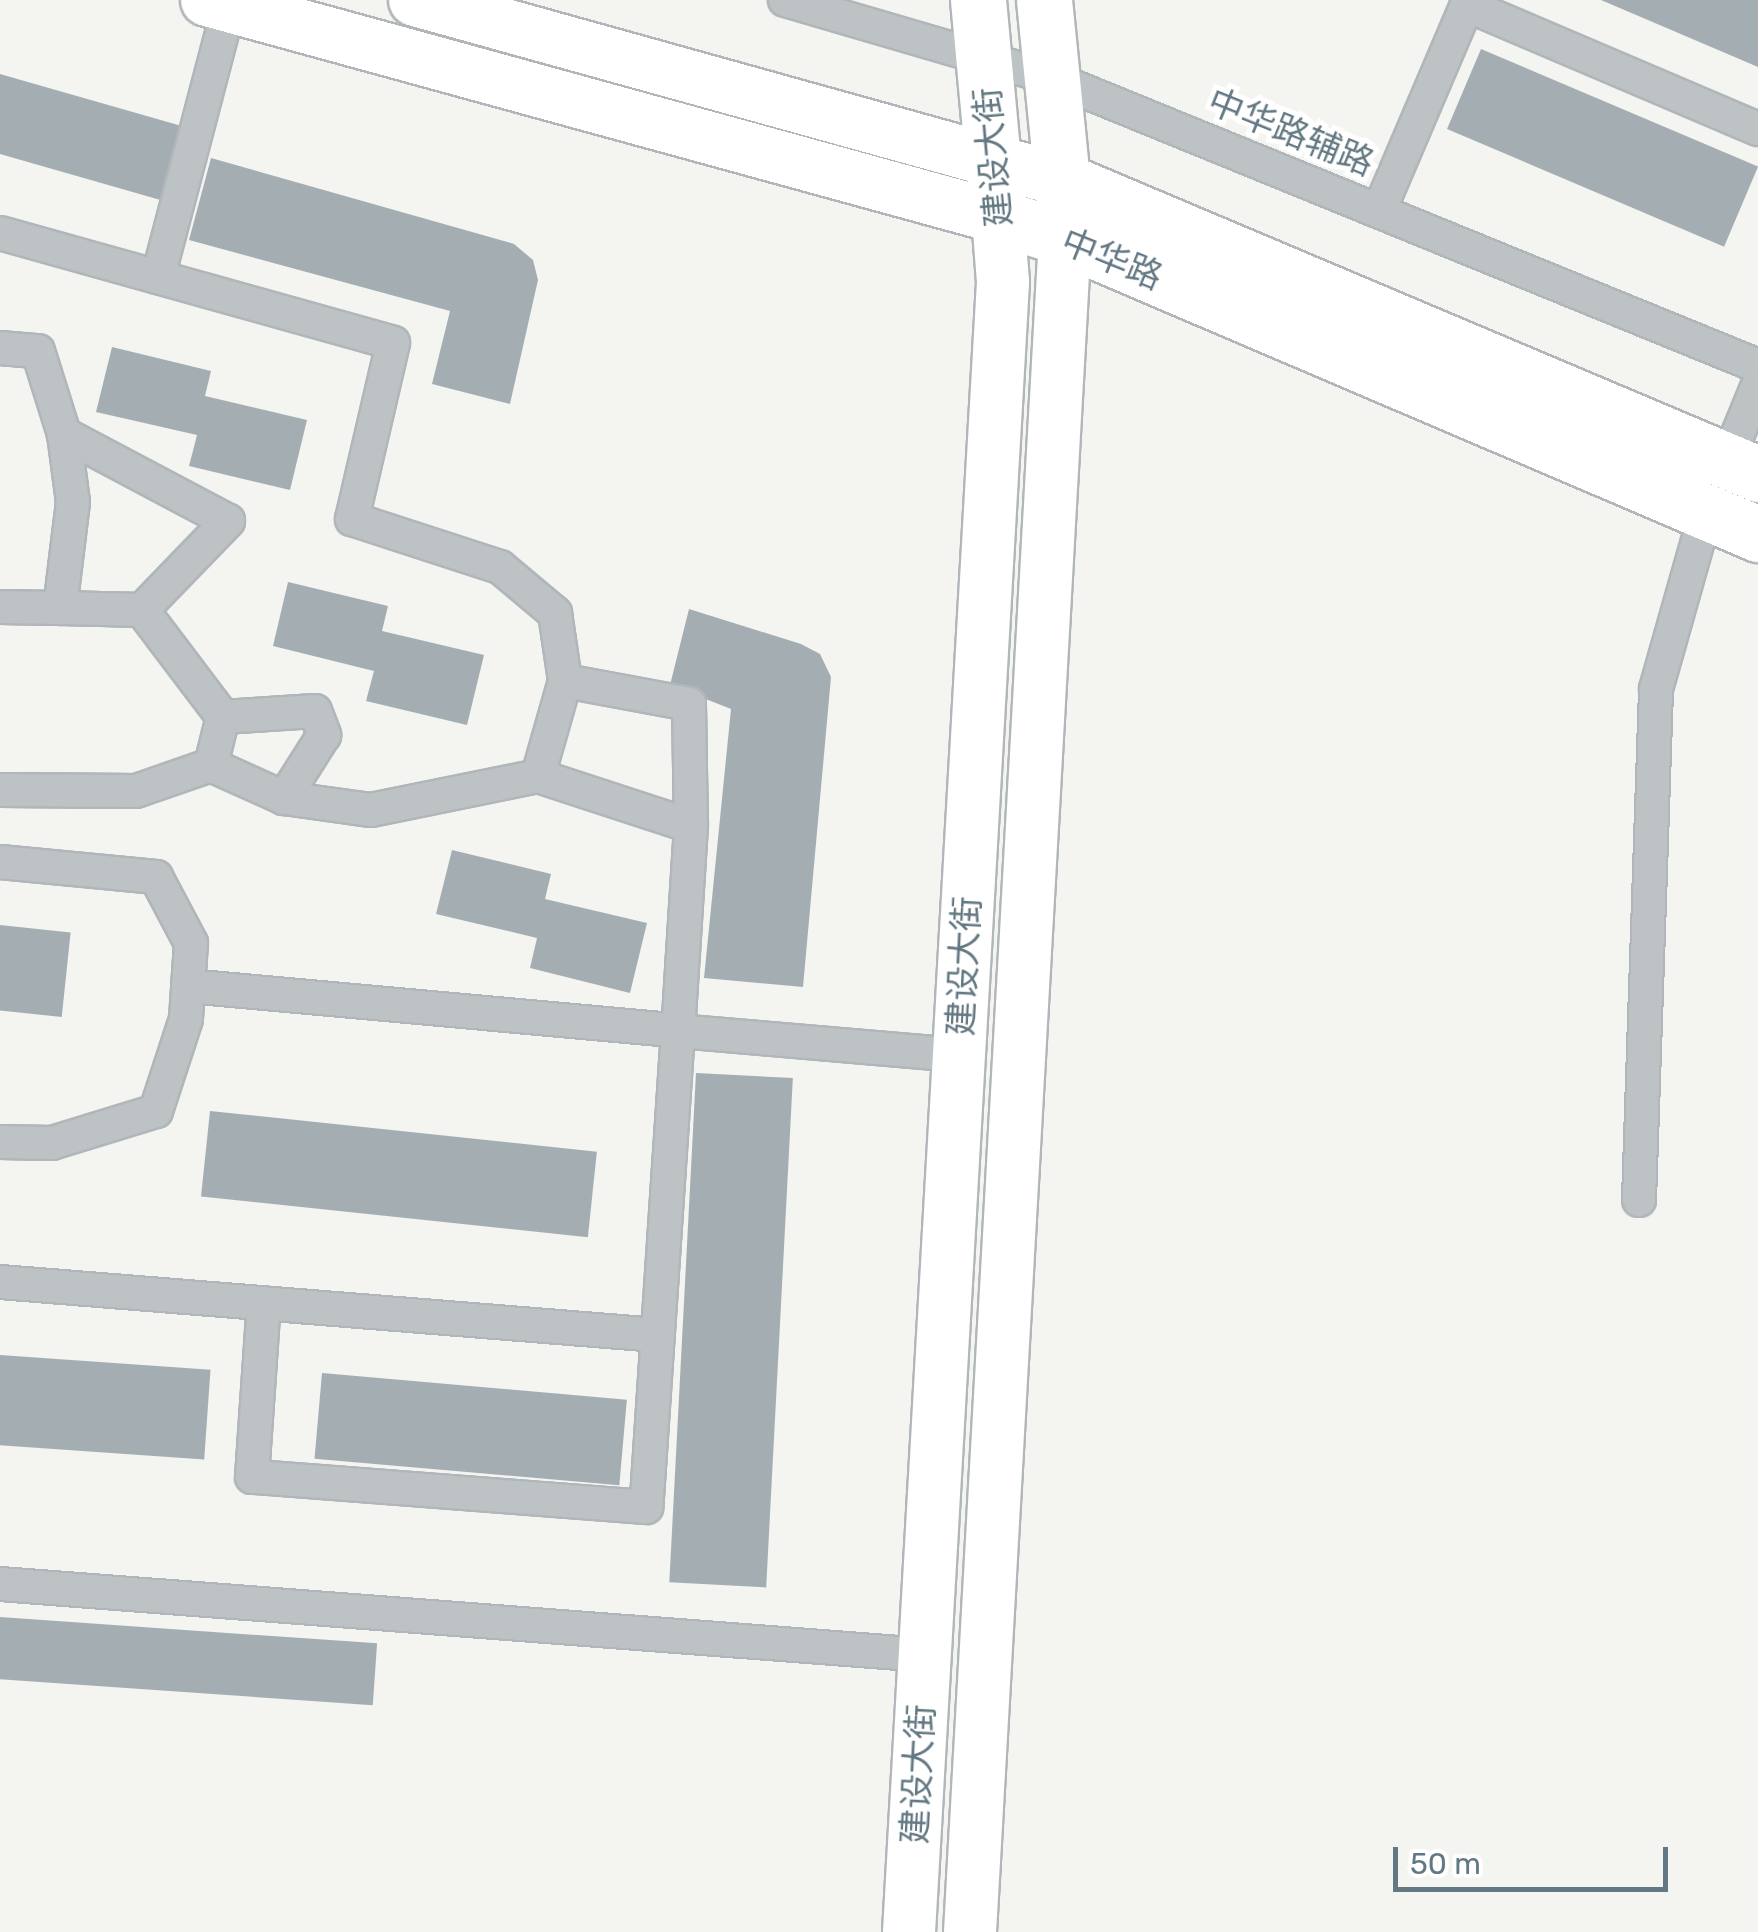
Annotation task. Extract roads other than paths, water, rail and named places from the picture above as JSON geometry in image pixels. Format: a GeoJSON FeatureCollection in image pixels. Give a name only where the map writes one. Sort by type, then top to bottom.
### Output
{"type":"FeatureCollection","features":[{"type":"Feature","properties":{"kind":"highway","name":"建设大街"},"geometry":{"type":"LineString","coordinates":[[978,0],[998,217]]}},
{"type":"Feature","properties":{"kind":"highway","name":"建设大街"},"geometry":{"type":"LineString","coordinates":[[1044,0],[1062,180]]}},
{"type":"Feature","properties":{"kind":"highway","name":"中华路"},"geometry":{"type":"LineString","coordinates":[[1062,180],[1743,468]]}},
{"type":"Feature","properties":{"kind":"highway","name":"中华路"},"geometry":{"type":"LineString","coordinates":[[998,217],[1065,238],[1758,534]]}},
{"type":"Feature","properties":{"kind":"main road","name":"中华路"},"geometry":{"type":"LineString","coordinates":[[416,0],[1062,180]]}},
{"type":"Feature","properties":{"kind":"main road","name":"中华路"},"geometry":{"type":"LineString","coordinates":[[218,3],[998,217]]}},
{"type":"Feature","properties":{"kind":"main road","name":"建设大街"},"geometry":{"type":"LineString","coordinates":[[970,1932],[1065,238],[1062,180]]}},
{"type":"Feature","properties":{"kind":"main road","name":"建设大街"},"geometry":{"type":"LineString","coordinates":[[909,1932],[1003,282],[998,217]]}},
{"type":"Feature","properties":{"kind":"street","name":"中华路辅路"},"geometry":{"type":"LineString","coordinates":[[785,0],[1052,78],[1758,366]]}},
{"type":"Feature","properties":{"kind":"street"},"geometry":{"type":"LineString","coordinates":[[158,277],[218,3]]}},
{"type":"Feature","properties":{"kind":"street"},"geometry":{"type":"LineString","coordinates":[[1379,211],[1468,3],[1758,129]]}},
{"type":"Feature","properties":{"kind":"street"},"geometry":{"type":"LineString","coordinates":[[0,233],[393,343],[352,519],[500,567],[555,613],[565,681],[538,776]]}},
{"type":"Feature","properties":{"kind":"street"},"geometry":{"type":"LineString","coordinates":[[0,348],[38,350],[64,434],[72,502],[60,608]]}},
{"type":"Feature","properties":{"kind":"street"},"geometry":{"type":"LineString","coordinates":[[1639,1200],[1656,689],[1706,512],[1743,468],[1758,385]]}},
{"type":"Feature","properties":{"kind":"street"},"geometry":{"type":"LineString","coordinates":[[0,606],[142,610],[228,521],[64,434]]}},
{"type":"Feature","properties":{"kind":"street"},"geometry":{"type":"LineString","coordinates":[[142,610],[223,716]]}},
{"type":"Feature","properties":{"kind":"street"},"geometry":{"type":"LineString","coordinates":[[264,1303],[252,1477],[646,1507],[691,826],[689,704],[565,681]]}},
{"type":"Feature","properties":{"kind":"street"},"geometry":{"type":"LineString","coordinates":[[223,716],[316,711],[324,736],[284,798]]}},
{"type":"Feature","properties":{"kind":"street"},"geometry":{"type":"LineString","coordinates":[[211,765],[223,716]]}},
{"type":"Feature","properties":{"kind":"street"},"geometry":{"type":"LineString","coordinates":[[0,790],[136,791],[211,765],[284,798],[372,810],[538,776],[691,826]]}},
{"type":"Feature","properties":{"kind":"street"},"geometry":{"type":"LineString","coordinates":[[0,862],[156,876],[191,942],[186,1019],[156,1110],[52,1143],[0,1142]]}},
{"type":"Feature","properties":{"kind":"street"},"geometry":{"type":"LineString","coordinates":[[188,986],[959,1055]]}},
{"type":"Feature","properties":{"kind":"street"},"geometry":{"type":"LineString","coordinates":[[0,1282],[658,1335]]}},
{"type":"Feature","properties":{"kind":"street"},"geometry":{"type":"LineString","coordinates":[[0,1584],[925,1655]]}}]}
